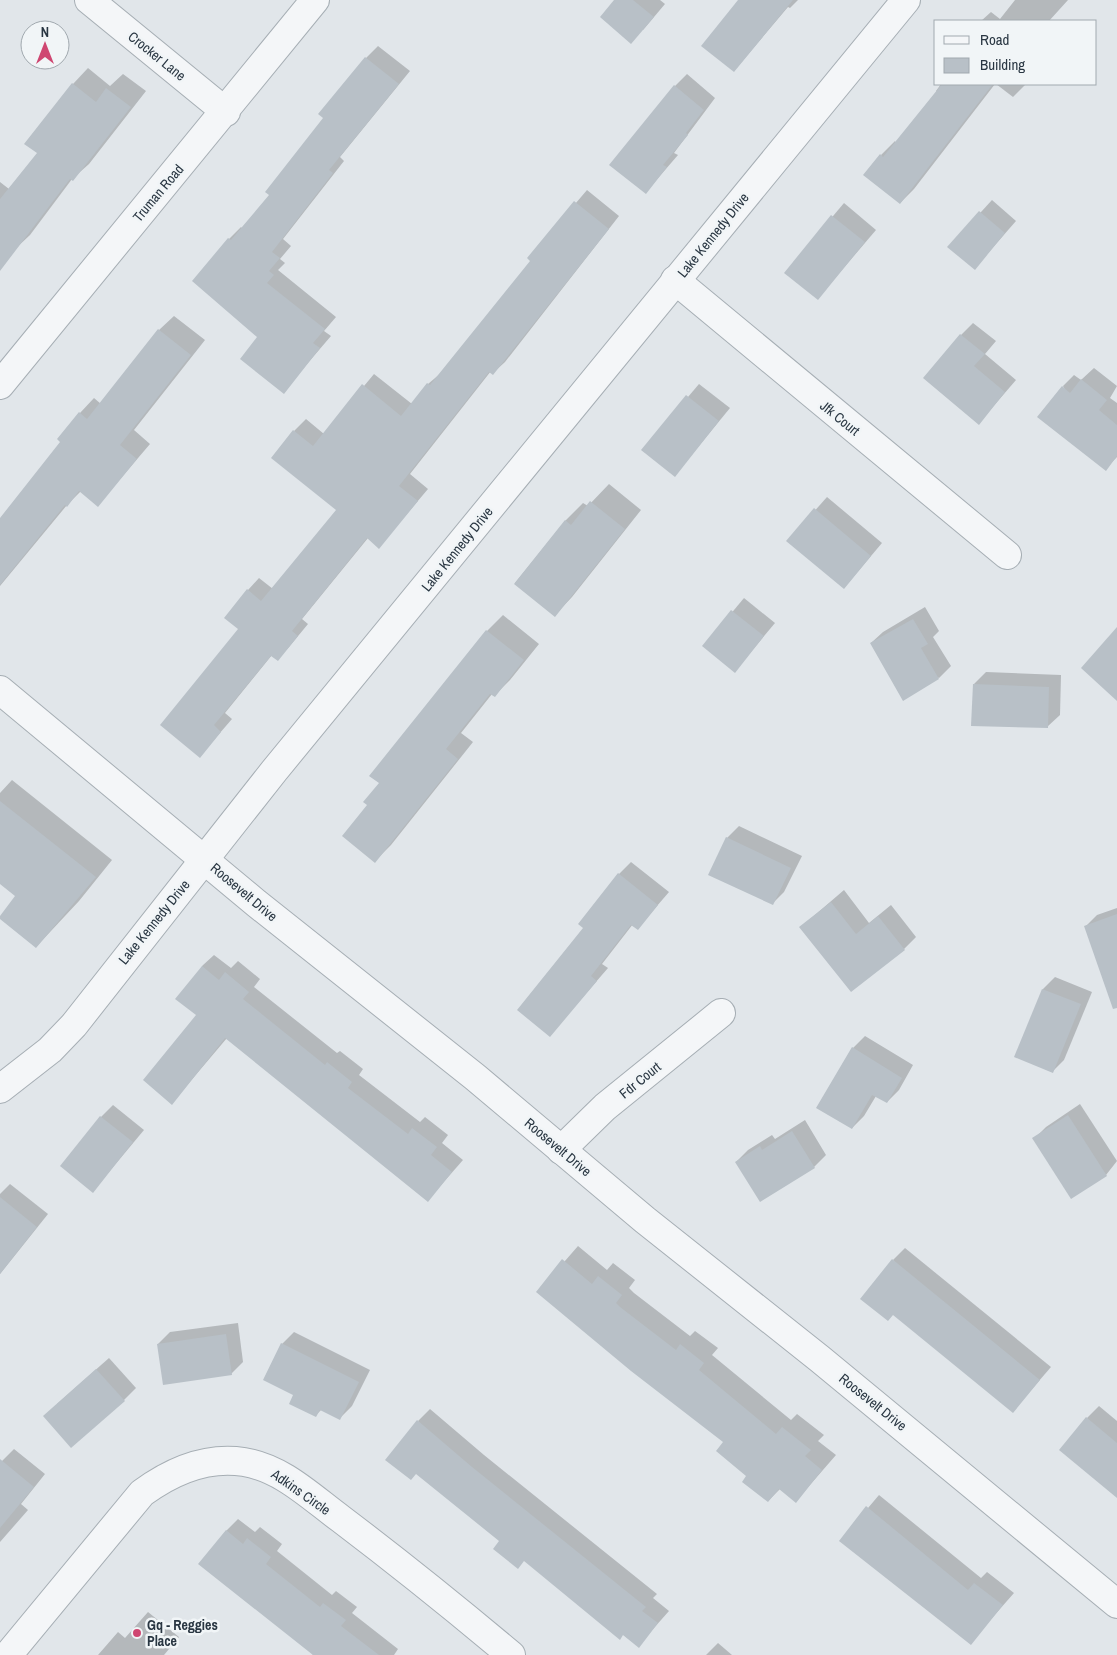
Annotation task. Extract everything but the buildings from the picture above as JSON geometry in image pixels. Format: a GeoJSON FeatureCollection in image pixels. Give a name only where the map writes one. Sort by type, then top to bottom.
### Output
{"type":"FeatureCollection","features":[{"type":"Feature","properties":{"kind":"street","name":"Crocker Lane"},"geometry":{"type":"LineString","coordinates":[[89,0],[226,112]]}},
{"type":"Feature","properties":{"kind":"street","name":"Truman Road"},"geometry":{"type":"LineString","coordinates":[[0,384],[226,112],[315,0]]}},
{"type":"Feature","properties":{"kind":"street","name":"Lake Kennedy Drive"},"geometry":{"type":"LineString","coordinates":[[0,1089],[50,1050],[74,1025],[94,997],[274,771],[363,665],[675,280],[906,0]]}},
{"type":"Feature","properties":{"kind":"street","name":"Jfk Court"},"geometry":{"type":"LineString","coordinates":[[675,280],[1007,555]]}},
{"type":"Feature","properties":{"kind":"street","name":"Roosevelt Drive"},"geometry":{"type":"LineString","coordinates":[[0,690],[645,1220],[820,1359],[1117,1604]]}},
{"type":"Feature","properties":{"kind":"street","name":"Fdr Court"},"geometry":{"type":"LineString","coordinates":[[561,1150],[605,1107],[722,1014]]}},
{"type":"Feature","properties":{"kind":"street","name":"Adkins Circle"},"geometry":{"type":"LineString","coordinates":[[8,1655],[142,1493],[163,1478],[192,1465],[218,1461],[244,1462],[275,1470],[418,1577],[511,1655]]}},
{"type":"Feature","properties":{"kind":"place","name":"Gq - Reggies Place"},"geometry":{"type":"Point","coordinates":[137,1633]}}]}
